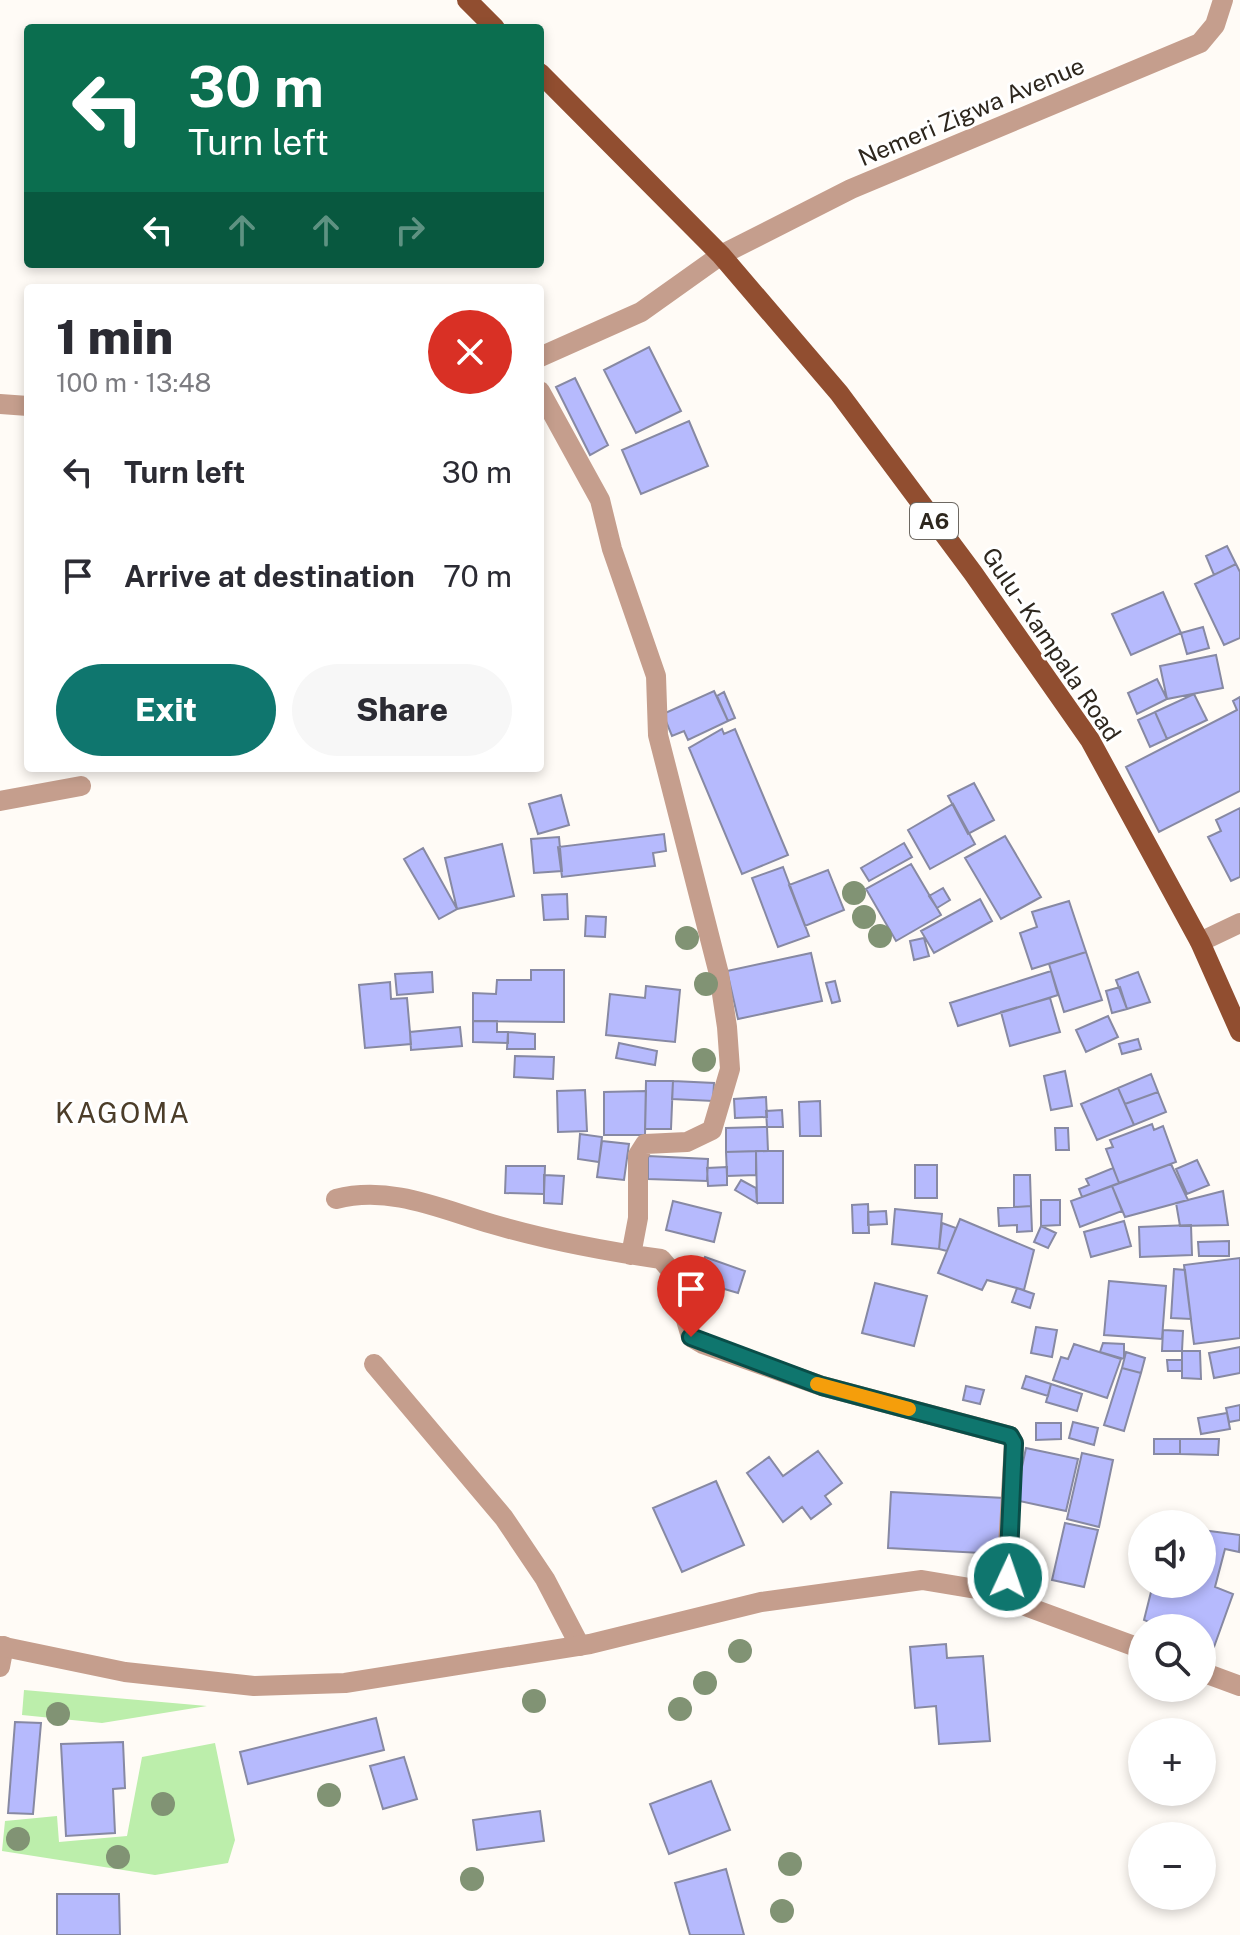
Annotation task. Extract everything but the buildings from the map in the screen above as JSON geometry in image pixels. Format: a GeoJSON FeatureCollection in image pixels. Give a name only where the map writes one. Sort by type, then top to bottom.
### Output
{"type":"FeatureCollection","features":[{"type":"Feature","properties":{"kind":"main road"},"geometry":{"type":"LineString","coordinates":[[467,0],[491,24]]}},
{"type":"Feature","properties":{"kind":"main road","name":"Gulu - Kampala Road"},"geometry":{"type":"LineString","coordinates":[[544,77],[721,255],[839,393],[973,573],[1090,740],[1200,942],[1240,1032]]}},
{"type":"Feature","properties":{"kind":"street","name":"Nemeri Zigwa Avenue"},"geometry":{"type":"LineString","coordinates":[[544,355],[641,312],[721,255],[851,189],[1200,43],[1215,25],[1223,0]]}},
{"type":"Feature","properties":{"kind":"street"},"geometry":{"type":"LineString","coordinates":[[544,398],[600,500],[612,549],[656,676],[658,735],[719,974],[727,1027],[730,1069],[712,1130],[687,1142],[645,1144],[638,1155],[638,1218],[631,1255]]}},
{"type":"Feature","properties":{"kind":"street"},"geometry":{"type":"LineString","coordinates":[[0,404],[24,406]]}},
{"type":"Feature","properties":{"kind":"street"},"geometry":{"type":"LineString","coordinates":[[0,801],[81,786]]}},
{"type":"Feature","properties":{"kind":"street"},"geometry":{"type":"LineString","coordinates":[[1200,942],[1240,923]]}},
{"type":"Feature","properties":{"kind":"street"},"geometry":{"type":"LineString","coordinates":[[336,1199],[354,1194],[425,1200],[491,1223],[609,1253],[661,1259],[672,1272],[691,1337],[703,1344],[822,1386],[1010,1436],[1014,1443],[1005,1598]]}},
{"type":"Feature","properties":{"kind":"street"},"geometry":{"type":"LineString","coordinates":[[374,1364],[441,1448],[504,1518],[545,1579],[580,1646]]}},
{"type":"Feature","properties":{"kind":"street"},"geometry":{"type":"LineString","coordinates":[[1,1653],[125,1672],[254,1686],[345,1683],[580,1646],[761,1602],[922,1580],[982,1590],[1128,1644]]}},
{"type":"Feature","properties":{"kind":"street"},"geometry":{"type":"LineString","coordinates":[[1216,1677],[1240,1686]]}},
{"type":"Feature","properties":{"kind":"green space"},"geometry":{"type":"Polygon","coordinates":[[[24,1690],[207,1706],[102,1723],[22,1715],[24,1690]]]}},
{"type":"Feature","properties":{"kind":"green space"},"geometry":{"type":"Polygon","coordinates":[[[215,1743],[235,1840],[228,1863],[155,1875],[2,1851],[5,1821],[57,1816],[59,1842],[127,1836],[142,1757],[215,1743]]]}},
{"type":"Feature","properties":{"kind":"slow traffic"},"geometry":{"type":"LineString","coordinates":[[817,1384],[909,1409]]}},
{"type":"Feature","properties":{"kind":"district","name":"KAGOMA"},"geometry":{"type":"Point","coordinates":[123,1112]}},
{"type":"Feature","properties":{"kind":"route"},"geometry":{"type":"LineString","coordinates":[[691,1337],[822,1386],[1010,1436],[1014,1443],[1008,1577]]}}]}
